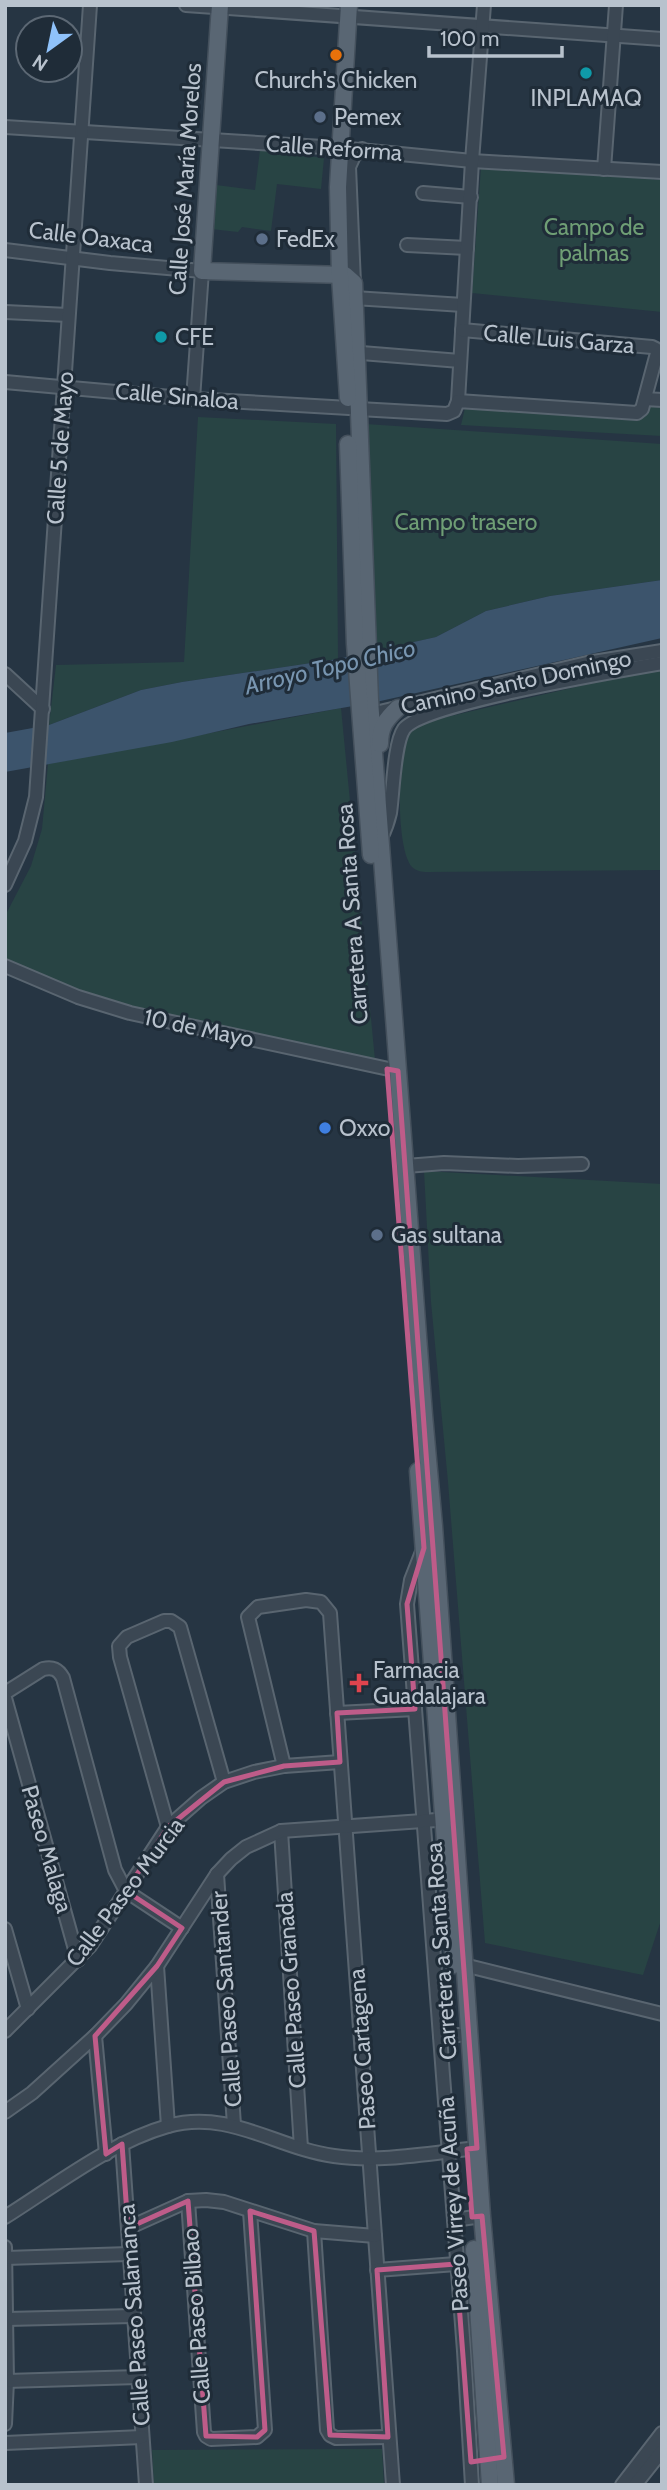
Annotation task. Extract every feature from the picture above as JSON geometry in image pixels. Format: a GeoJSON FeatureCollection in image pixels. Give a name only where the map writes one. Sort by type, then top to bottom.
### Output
{"type":"FeatureCollection","features":[{"type":"Feature","properties":{"kind":"main road","name":"Calle José María Morelos"},"geometry":{"type":"LineString","coordinates":[[202,271],[220,7]]}},
{"type":"Feature","properties":{"kind":"main road"},"geometry":{"type":"LineString","coordinates":[[349,11],[339,148],[350,352]]}},
{"type":"Feature","properties":{"kind":"main road","name":"Calle Oaxaca"},"geometry":{"type":"LineString","coordinates":[[202,271],[348,278]]}},
{"type":"Feature","properties":{"kind":"main road"},"geometry":{"type":"LineString","coordinates":[[348,278],[350,352]]}},
{"type":"Feature","properties":{"kind":"main road","name":"Carretera A Santa Rosa"},"geometry":{"type":"LineString","coordinates":[[350,352],[361,642],[419,1415]]}},
{"type":"Feature","properties":{"kind":"main road","name":"Carretera A Santa Rosa"},"geometry":{"type":"LineString","coordinates":[[367,705],[381,840],[392,1070],[405,1166],[419,1415]]}},
{"type":"Feature","properties":{"kind":"main road"},"geometry":{"type":"LineString","coordinates":[[377,784],[381,730],[384,722],[398,708]]}},
{"type":"Feature","properties":{"kind":"main road","name":"Carretera a Santa Rosa"},"geometry":{"type":"LineString","coordinates":[[419,1415],[424,1548],[464,1965],[472,2149],[487,2348],[496,2458],[506,2485]]}},
{"type":"Feature","properties":{"kind":"main road","name":"Carretera a Santa Rosa"},"geometry":{"type":"LineString","coordinates":[[419,1415],[434,1526],[449,1819],[451,1927],[459,2035],[472,2149]]}},
{"type":"Feature","properties":{"kind":"main road","name":"Carretera a Santa Rosa"},"geometry":{"type":"LineString","coordinates":[[490,2485],[496,2458]]}},
{"type":"Feature","properties":{"kind":"street","name":"Calle 5 de Mayo"},"geometry":{"type":"LineString","coordinates":[[5,885],[26,841],[36,797],[90,5]]}},
{"type":"Feature","properties":{"kind":"street"},"geometry":{"type":"LineString","coordinates":[[186,5],[349,11],[483,26],[662,39]]}},
{"type":"Feature","properties":{"kind":"street"},"geometry":{"type":"LineString","coordinates":[[484,5],[458,401],[633,414],[639,412],[645,399],[662,400]]}},
{"type":"Feature","properties":{"kind":"street"},"geometry":{"type":"LineString","coordinates":[[604,169],[616,5]]}},
{"type":"Feature","properties":{"kind":"street","name":"Calle Reforma"},"geometry":{"type":"LineString","coordinates":[[5,127],[362,149],[472,160],[662,173]]}},
{"type":"Feature","properties":{"kind":"street"},"geometry":{"type":"LineString","coordinates":[[362,149],[354,156],[349,167],[348,278],[463,305]]}},
{"type":"Feature","properties":{"kind":"street"},"geometry":{"type":"LineString","coordinates":[[423,193],[471,197]]}},
{"type":"Feature","properties":{"kind":"street"},"geometry":{"type":"LineString","coordinates":[[407,245],[467,248]]}},
{"type":"Feature","properties":{"kind":"street","name":"Calle Oaxaca"},"geometry":{"type":"LineString","coordinates":[[5,250],[202,271]]}},
{"type":"Feature","properties":{"kind":"street","name":"Calle José María Morelos"},"geometry":{"type":"LineString","coordinates":[[193,399],[202,271]]}},
{"type":"Feature","properties":{"kind":"street"},"geometry":{"type":"LineString","coordinates":[[5,312],[68,315]]}},
{"type":"Feature","properties":{"kind":"street","name":"Calle Luis Garza"},"geometry":{"type":"LineString","coordinates":[[462,330],[656,349],[645,399]]}},
{"type":"Feature","properties":{"kind":"street"},"geometry":{"type":"LineString","coordinates":[[350,352],[460,360]]}},
{"type":"Feature","properties":{"kind":"street"},"geometry":{"type":"LineString","coordinates":[[65,372],[70,382],[81,388]]}},
{"type":"Feature","properties":{"kind":"street","name":"Calle Sinaloa"},"geometry":{"type":"LineString","coordinates":[[5,382],[193,399],[354,409],[451,413],[458,401]]}},
{"type":"Feature","properties":{"kind":"street","name":"Camino Santo Domingo"},"geometry":{"type":"LineString","coordinates":[[367,705],[398,708],[587,663],[662,651]]}},
{"type":"Feature","properties":{"kind":"street"},"geometry":{"type":"LineString","coordinates":[[381,840],[389,817],[402,732],[412,721],[441,709],[568,680],[662,663]]}},
{"type":"Feature","properties":{"kind":"street"},"geometry":{"type":"LineString","coordinates":[[5,674],[43,709]]}},
{"type":"Feature","properties":{"kind":"street"},"geometry":{"type":"LineString","coordinates":[[5,680],[20,688]]}},
{"type":"Feature","properties":{"kind":"street","name":"10 de Mayo"},"geometry":{"type":"LineString","coordinates":[[5,966],[78,997],[130,1013],[392,1070]]}},
{"type":"Feature","properties":{"kind":"street"},"geometry":{"type":"LineString","coordinates":[[405,1166],[444,1163],[518,1166],[582,1164]]}},
{"type":"Feature","properties":{"kind":"street","name":"Paseo Virrey de Acuña"},"geometry":{"type":"LineString","coordinates":[[424,1548],[411,1580],[407,1604],[472,2485]]}},
{"type":"Feature","properties":{"kind":"street","name":"Paseo Cartagena"},"geometry":{"type":"LineString","coordinates":[[284,1766],[248,1617],[258,1606],[315,1601],[325,1605],[330,1613],[393,2485]]}},
{"type":"Feature","properties":{"kind":"street"},"geometry":{"type":"LineString","coordinates":[[168,1827],[120,1657],[119,1646],[127,1637],[164,1621],[177,1623],[183,1634],[224,1782]]}},
{"type":"Feature","properties":{"kind":"street"},"geometry":{"type":"LineString","coordinates":[[5,1696],[43,1670],[55,1669],[63,1678],[115,1870],[126,1891],[182,1928]]}},
{"type":"Feature","properties":{"kind":"street","name":"Paseo Malaga"},"geometry":{"type":"LineString","coordinates":[[5,1696],[78,1960]]}},
{"type":"Feature","properties":{"kind":"street"},"geometry":{"type":"LineString","coordinates":[[337,1713],[415,1709]]}},
{"type":"Feature","properties":{"kind":"street","name":"Calle Paseo Murcia"},"geometry":{"type":"LineString","coordinates":[[5,2031],[90,1946],[168,1827],[183,1813],[224,1782],[284,1766],[340,1762]]}},
{"type":"Feature","properties":{"kind":"street"},"geometry":{"type":"LineString","coordinates":[[5,2112],[32,2092],[95,2036],[126,2004],[157,1966],[217,1874],[246,1847],[281,1831],[449,1819]]}},
{"type":"Feature","properties":{"kind":"street","name":"Calle Paseo Granada"},"geometry":{"type":"LineString","coordinates":[[281,1831],[301,2148]]}},
{"type":"Feature","properties":{"kind":"street","name":"Calle Paseo Santander"},"geometry":{"type":"LineString","coordinates":[[217,1874],[234,2125]]}},
{"type":"Feature","properties":{"kind":"street"},"geometry":{"type":"LineString","coordinates":[[432,1929],[451,1927]]}},
{"type":"Feature","properties":{"kind":"street"},"geometry":{"type":"LineString","coordinates":[[5,1929],[28,2009]]}},
{"type":"Feature","properties":{"kind":"street"},"geometry":{"type":"LineString","coordinates":[[464,1965],[662,2014]]}},
{"type":"Feature","properties":{"kind":"street"},"geometry":{"type":"LineString","coordinates":[[157,1966],[168,2126]]}},
{"type":"Feature","properties":{"kind":"street"},"geometry":{"type":"LineString","coordinates":[[440,2036],[459,2035]]}},
{"type":"Feature","properties":{"kind":"street"},"geometry":{"type":"LineString","coordinates":[[95,2036],[106,2154]]}},
{"type":"Feature","properties":{"kind":"street"},"geometry":{"type":"LineString","coordinates":[[5,2217],[122,2144],[168,2126],[207,2123],[234,2125],[301,2148],[334,2156],[369,2159],[472,2149]]}},
{"type":"Feature","properties":{"kind":"street","name":"Calle Paseo Salamanca"},"geometry":{"type":"LineString","coordinates":[[122,2144],[146,2485]]}},
{"type":"Feature","properties":{"kind":"street"},"geometry":{"type":"LineString","coordinates":[[128,2228],[188,2201],[224,2202],[314,2231],[375,2236]]}},
{"type":"Feature","properties":{"kind":"street","name":"Calle Paseo Bilbao"},"geometry":{"type":"LineString","coordinates":[[188,2201],[204,2432],[206,2437],[211,2439],[257,2437],[265,2430],[250,2211]]}},
{"type":"Feature","properties":{"kind":"street"},"geometry":{"type":"LineString","coordinates":[[454,2220],[477,2217]]}},
{"type":"Feature","properties":{"kind":"street"},"geometry":{"type":"LineString","coordinates":[[314,2231],[327,2430],[336,2438],[388,2437]]}},
{"type":"Feature","properties":{"kind":"street"},"geometry":{"type":"LineString","coordinates":[[5,2247],[5,2424]]}},
{"type":"Feature","properties":{"kind":"street"},"geometry":{"type":"LineString","coordinates":[[6,2258],[130,2254]]}},
{"type":"Feature","properties":{"kind":"street"},"geometry":{"type":"LineString","coordinates":[[377,2270],[456,2264]]}},
{"type":"Feature","properties":{"kind":"street"},"geometry":{"type":"LineString","coordinates":[[7,2319],[133,2316]]}},
{"type":"Feature","properties":{"kind":"street"},"geometry":{"type":"LineString","coordinates":[[464,2351],[487,2348]]}},
{"type":"Feature","properties":{"kind":"street"},"geometry":{"type":"LineString","coordinates":[[7,2381],[138,2377]]}},
{"type":"Feature","properties":{"kind":"street"},"geometry":{"type":"LineString","coordinates":[[622,2485],[662,2433]]}},
{"type":"Feature","properties":{"kind":"street"},"geometry":{"type":"LineString","coordinates":[[5,2443],[142,2437]]}},
{"type":"Feature","properties":{"kind":"street"},"geometry":{"type":"LineString","coordinates":[[635,2485],[662,2451]]}},
{"type":"Feature","properties":{"kind":"street"},"geometry":{"type":"LineString","coordinates":[[471,2462],[496,2458]]}},
{"type":"Feature","properties":{"kind":"highlighted area"},"geometry":{"type":"Polygon","coordinates":[[[387,1069],[398,1071],[477,2148],[467,2149],[472,2217],[482,2216],[504,2457],[471,2462],[456,2264],[377,2270],[388,2437],[330,2435],[314,2231],[250,2211],[265,2430],[257,2437],[206,2436],[188,2201],[128,2228],[122,2144],[106,2154],[95,2036],[157,1966],[182,1928],[126,1891],[168,1827],[224,1782],[284,1766],[340,1762],[337,1713],[415,1709],[407,1604],[424,1548],[387,1069]]]}},
{"type":"Feature","properties":{"kind":"green space"},"geometry":{"type":"Polygon","coordinates":[[[260,150],[324,158],[321,189],[277,184],[271,231],[242,227],[238,232],[211,229],[216,185],[255,190],[260,150]]]}},
{"type":"Feature","properties":{"kind":"green space","name":"Campo de palmas"},"geometry":{"type":"Polygon","coordinates":[[[481,167],[662,180],[662,312],[472,293],[481,167]]]}},
{"type":"Feature","properties":{"kind":"green space"},"geometry":{"type":"Polygon","coordinates":[[[466,404],[640,420],[648,406],[662,408],[662,436],[461,425],[466,404]]]}},
{"type":"Feature","properties":{"kind":"green space"},"geometry":{"type":"Polygon","coordinates":[[[198,417],[336,424],[338,659],[141,690],[49,725],[56,665],[184,662],[198,417]]]}},
{"type":"Feature","properties":{"kind":"green space","name":"Campo trasero"},"geometry":{"type":"Polygon","coordinates":[[[366,424],[662,444],[662,580],[550,596],[486,611],[436,637],[375,651],[366,424]]]}},
{"type":"Feature","properties":{"kind":"green space"},"geometry":{"type":"Polygon","coordinates":[[[662,667],[662,870],[427,872],[412,867],[403,843],[400,786],[405,741],[413,730],[425,722],[662,667]]]}},
{"type":"Feature","properties":{"kind":"green space"},"geometry":{"type":"Polygon","coordinates":[[[341,708],[375,1060],[98,1001],[5,959],[5,916],[31,866],[42,829],[48,764],[341,708]]]}},
{"type":"Feature","properties":{"kind":"green space"},"geometry":{"type":"Polygon","coordinates":[[[424,1171],[662,1184],[662,1917],[643,1975],[485,1943],[431,1302],[424,1171]]]}},
{"type":"Feature","properties":{"kind":"green space"},"geometry":{"type":"Polygon","coordinates":[[[382,2449],[384,2485],[154,2485],[152,2450],[382,2449]]]}},
{"type":"Feature","properties":{"kind":"water","name":"Arroyo Topo Chico"},"geometry":{"type":"Polygon","coordinates":[[[662,580],[662,638],[376,702],[5,772],[5,733],[49,725],[141,690],[338,659],[436,637],[486,611],[550,596],[662,580]]]}},
{"type":"Feature","properties":{"kind":"place","name":"Church's Chicken"},"geometry":{"type":"Point","coordinates":[336,55]}},
{"type":"Feature","properties":{"kind":"place","name":"INPLAMAQ"},"geometry":{"type":"Point","coordinates":[586,73]}},
{"type":"Feature","properties":{"kind":"place","name":"Pemex"},"geometry":{"type":"Point","coordinates":[320,117]}},
{"type":"Feature","properties":{"kind":"place","name":"FedEx"},"geometry":{"type":"Point","coordinates":[262,239]}},
{"type":"Feature","properties":{"kind":"place","name":"CFE"},"geometry":{"type":"Point","coordinates":[161,337]}},
{"type":"Feature","properties":{"kind":"place","name":"Oxxo"},"geometry":{"type":"Point","coordinates":[325,1128]}},
{"type":"Feature","properties":{"kind":"place","name":"Gas sultana"},"geometry":{"type":"Point","coordinates":[377,1235]}},
{"type":"Feature","properties":{"kind":"place","name":"Farmacia Guadalajara"},"geometry":{"type":"Point","coordinates":[359,1683]}}]}
